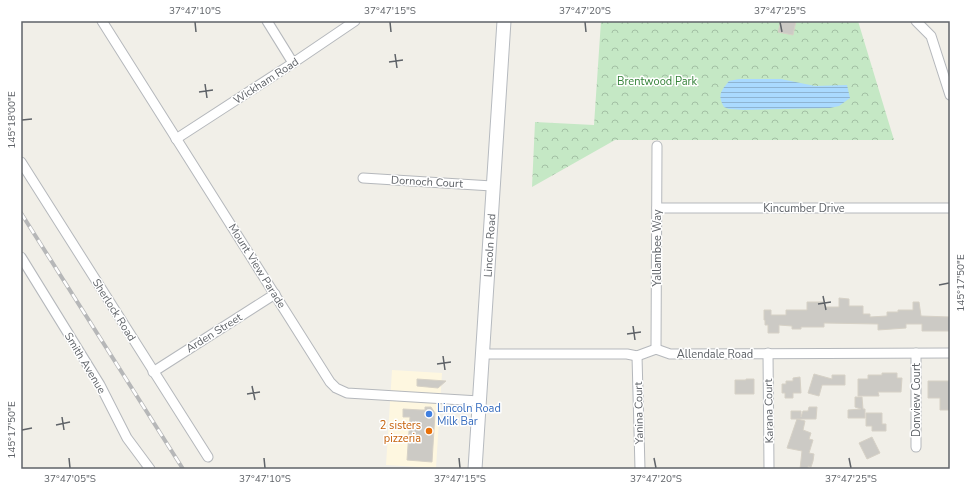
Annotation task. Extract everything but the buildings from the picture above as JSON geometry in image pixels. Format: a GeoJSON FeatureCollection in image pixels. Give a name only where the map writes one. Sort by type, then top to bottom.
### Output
{"type":"FeatureCollection","features":[{"type":"Feature","properties":{"kind":"main road","name":"Lincoln Road"},"geometry":{"type":"LineString","coordinates":[[475,469],[492,186],[504,21]]}},
{"type":"Feature","properties":{"kind":"street","name":"Mount View Parade"},"geometry":{"type":"LineString","coordinates":[[102,21],[330,382],[341,391],[347,393],[479,401]]}},
{"type":"Feature","properties":{"kind":"street"},"geometry":{"type":"LineString","coordinates":[[267,21],[294,63]]}},
{"type":"Feature","properties":{"kind":"street","name":"Wickham Road"},"geometry":{"type":"LineString","coordinates":[[176,139],[294,63],[355,21]]}},
{"type":"Feature","properties":{"kind":"street"},"geometry":{"type":"LineString","coordinates":[[916,21],[931,36],[950,96]]}},
{"type":"Feature","properties":{"kind":"street","name":"Yallambee Way"},"geometry":{"type":"LineString","coordinates":[[656,350],[657,146]]}},
{"type":"Feature","properties":{"kind":"street","name":"Sherlock Road"},"geometry":{"type":"LineString","coordinates":[[21,162],[208,457]]}},
{"type":"Feature","properties":{"kind":"street","name":"Dornoch Court"},"geometry":{"type":"LineString","coordinates":[[363,178],[492,186]]}},
{"type":"Feature","properties":{"kind":"street","name":"Kincumber Drive"},"geometry":{"type":"LineString","coordinates":[[657,208],[950,208]]}},
{"type":"Feature","properties":{"kind":"street","name":"Smith Avenue"},"geometry":{"type":"LineString","coordinates":[[21,257],[100,385],[127,438],[150,469]]}},
{"type":"Feature","properties":{"kind":"street","name":"Arden Street"},"geometry":{"type":"LineString","coordinates":[[153,372],[275,294]]}},
{"type":"Feature","properties":{"kind":"street","name":"Allendale Road"},"geometry":{"type":"LineString","coordinates":[[482,354],[627,354],[637,356],[656,350],[670,354],[950,353]]}},
{"type":"Feature","properties":{"kind":"street","name":"Karana Court"},"geometry":{"type":"LineString","coordinates":[[768,353],[769,469]]}},
{"type":"Feature","properties":{"kind":"street","name":"Donview Court"},"geometry":{"type":"LineString","coordinates":[[916,353],[916,447]]}},
{"type":"Feature","properties":{"kind":"street","name":"Yanina Court"},"geometry":{"type":"LineString","coordinates":[[637,356],[640,469]]}},
{"type":"Feature","properties":{"kind":"shaded area"},"geometry":{"type":"Polygon","coordinates":[[[392,370],[442,373],[436,468],[386,465],[392,370]]]}},
{"type":"Feature","properties":{"kind":"green space","name":"Brentwood Park"},"geometry":{"type":"Polygon","coordinates":[[[601,21],[858,21],[894,140],[615,140],[532,187],[535,122],[594,125],[601,21]]]}},
{"type":"Feature","properties":{"kind":"water"},"geometry":{"type":"Polygon","coordinates":[[[739,79],[781,79],[815,86],[847,85],[850,98],[839,106],[830,108],[744,110],[729,109],[724,107],[720,96],[722,90],[729,81],[739,79]]]}},
{"type":"Feature","properties":{"kind":"railway"},"geometry":{"type":"LineString","coordinates":[[21,213],[183,469]]}},
{"type":"Feature","properties":{"kind":"place","name":"Lincoln Road Milk Bar"},"geometry":{"type":"Point","coordinates":[429,414]}},
{"type":"Feature","properties":{"kind":"place","name":"2 sisters pizzeria"},"geometry":{"type":"Point","coordinates":[429,431]}}]}
